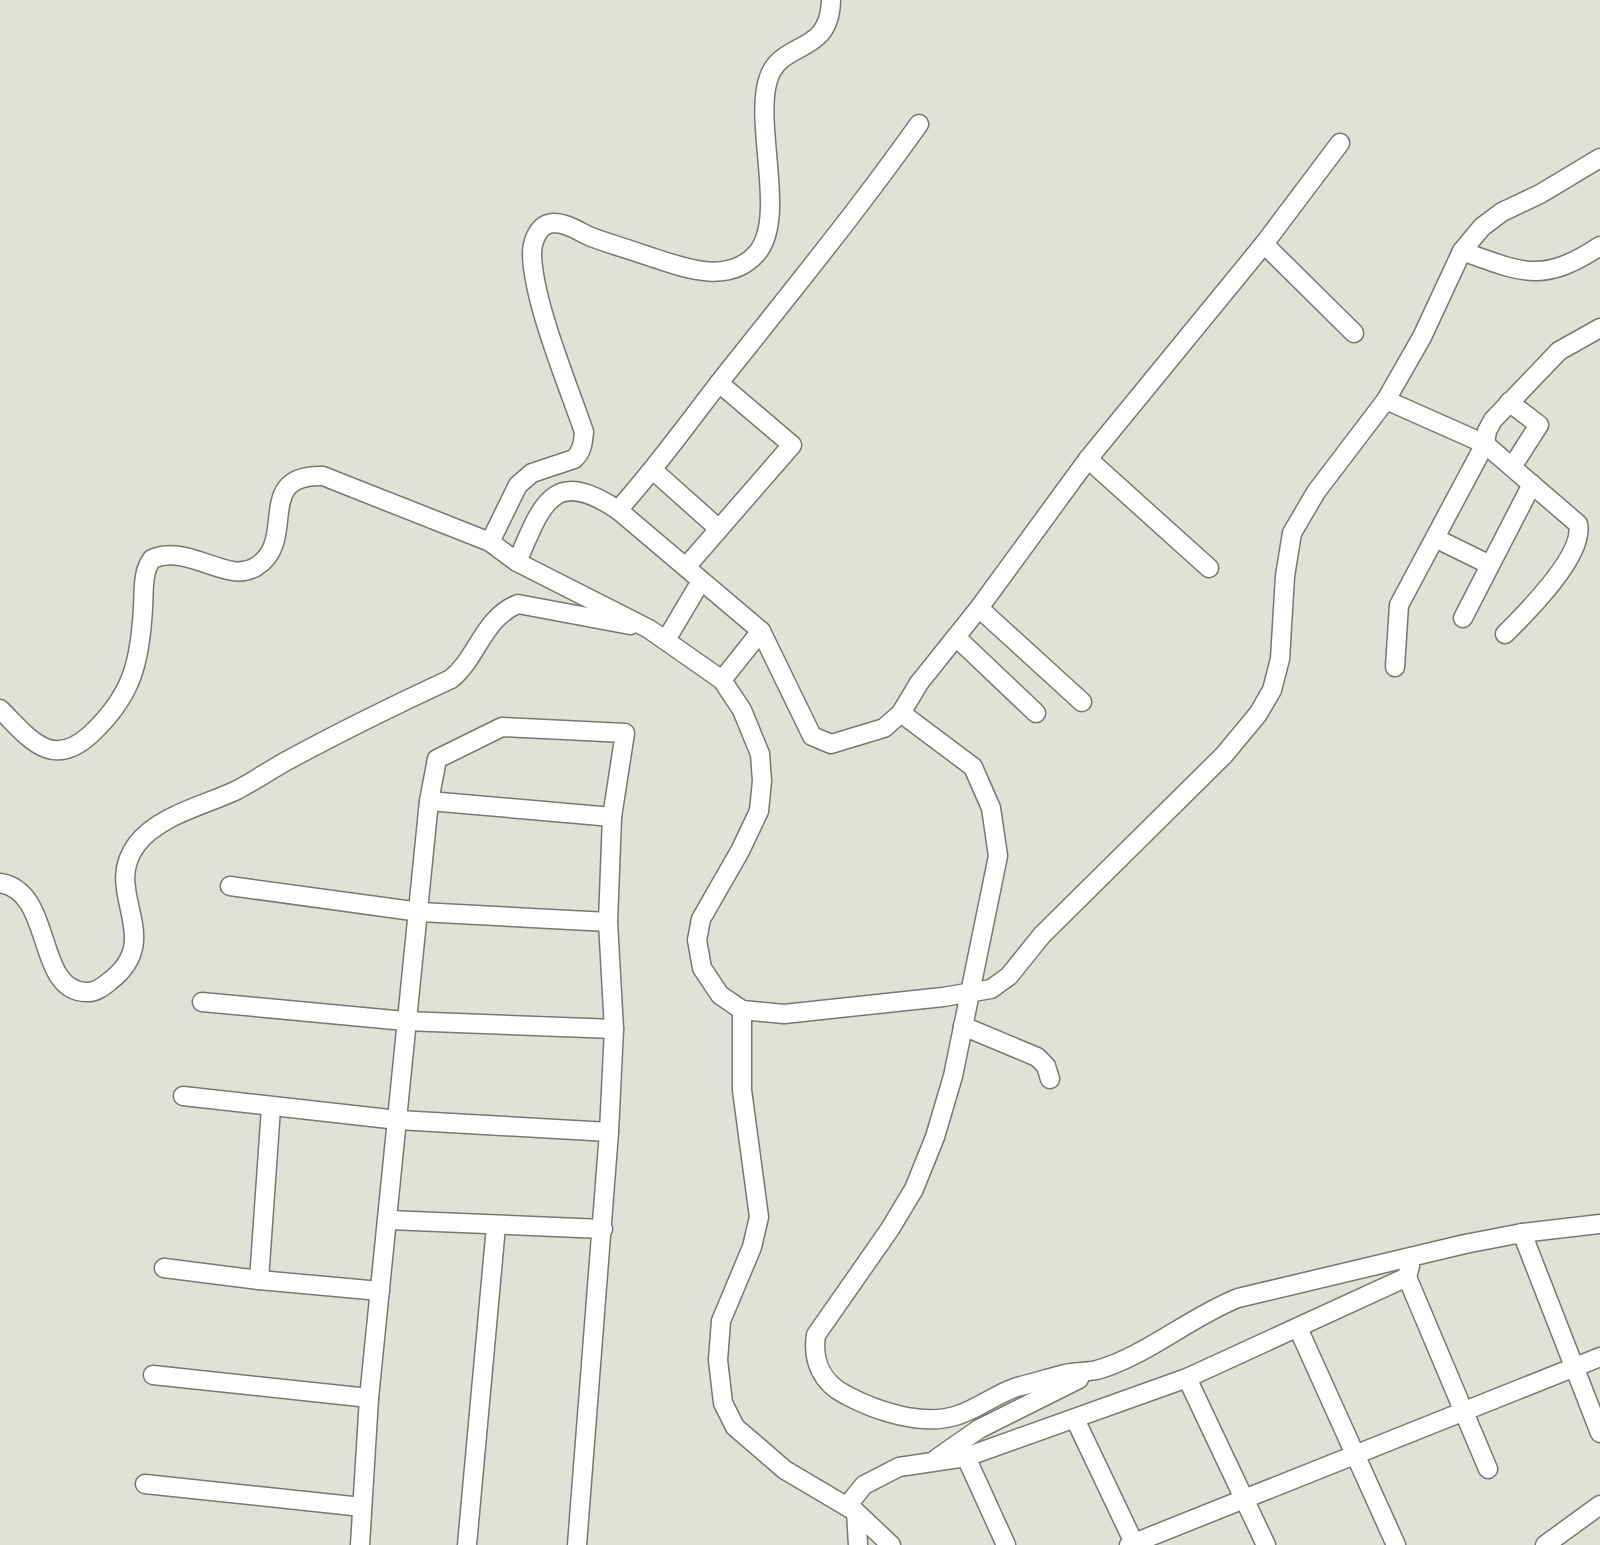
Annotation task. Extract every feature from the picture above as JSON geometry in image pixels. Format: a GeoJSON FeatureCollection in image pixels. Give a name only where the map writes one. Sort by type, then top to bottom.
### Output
{"type":"FeatureCollection","features":[{"type":"Feature","properties":{"kind":"street"},"geometry":{"type":"LineString","coordinates":[[489,542],[518,485],[532,473],[574,459],[579,454],[583,441],[584,432],[542,306],[533,264],[534,238],[541,229],[551,223],[569,226],[591,237],[693,271],[733,270],[756,254],[767,235],[768,172],[764,123],[768,79],[780,59],[817,39],[831,16],[831,0]]}},
{"type":"Feature","properties":{"kind":"street"},"geometry":{"type":"LineString","coordinates":[[618,510],[654,471],[719,383],[868,196],[919,124]]}},
{"type":"Feature","properties":{"kind":"street"},"geometry":{"type":"LineString","coordinates":[[517,562],[548,500],[560,494],[582,490],[596,496],[618,510],[761,631],[812,736],[819,741],[831,744],[884,728],[901,713],[919,683],[979,608],[1088,459],[1264,244],[1340,143]]}},
{"type":"Feature","properties":{"kind":"street"},"geometry":{"type":"LineString","coordinates":[[0,709],[45,749],[57,752],[79,745],[124,696],[134,674],[142,627],[144,581],[147,566],[152,559],[178,554],[236,573],[257,567],[271,554],[275,544],[277,510],[284,491],[294,481],[308,476],[323,476],[489,542],[517,562],[565,584],[649,629],[722,680],[742,711],[760,754],[762,781],[759,811],[740,852],[701,919],[697,940],[702,968],[720,995],[742,1010],[784,1014],[970,994],[991,989],[1009,976],[1042,935],[1224,755],[1258,714],[1272,690],[1280,659],[1286,576],[1292,533],[1316,492],[1386,400],[1422,337],[1462,251],[1482,227],[1502,212],[1540,194],[1600,158]]}},
{"type":"Feature","properties":{"kind":"street"},"geometry":{"type":"LineString","coordinates":[[1264,244],[1354,333]]}},
{"type":"Feature","properties":{"kind":"street"},"geometry":{"type":"LineString","coordinates":[[1462,251],[1517,271],[1548,272],[1600,246]]}},
{"type":"Feature","properties":{"kind":"street"},"geometry":{"type":"LineString","coordinates":[[1395,667],[1399,605],[1485,444],[1490,425],[1559,351],[1600,328]]}},
{"type":"Feature","properties":{"kind":"street"},"geometry":{"type":"LineString","coordinates":[[686,567],[792,445],[719,383]]}},
{"type":"Feature","properties":{"kind":"street"},"geometry":{"type":"LineString","coordinates":[[1386,400],[1485,444],[1578,524],[1579,536],[1545,594],[1505,634]]}},
{"type":"Feature","properties":{"kind":"street"},"geometry":{"type":"LineString","coordinates":[[1509,402],[1539,424],[1512,467]]}},
{"type":"Feature","properties":{"kind":"street"},"geometry":{"type":"LineString","coordinates":[[1088,459],[1209,568]]}},
{"type":"Feature","properties":{"kind":"street"},"geometry":{"type":"LineString","coordinates":[[654,471],[718,529]]}},
{"type":"Feature","properties":{"kind":"street"},"geometry":{"type":"LineString","coordinates":[[1463,618],[1532,484]]}},
{"type":"Feature","properties":{"kind":"street"},"geometry":{"type":"LineString","coordinates":[[1435,538],[1491,565]]}},
{"type":"Feature","properties":{"kind":"street"},"geometry":{"type":"LineString","coordinates":[[666,640],[701,581]]}},
{"type":"Feature","properties":{"kind":"street"},"geometry":{"type":"LineString","coordinates":[[553,609],[565,584]]}},
{"type":"Feature","properties":{"kind":"street"},"geometry":{"type":"LineString","coordinates":[[0,883],[17,888],[32,906],[63,983],[75,991],[89,993],[101,988],[131,960],[136,942],[126,893],[126,873],[137,844],[154,828],[239,789],[290,759],[451,679],[464,666],[495,618],[504,609],[518,604],[649,629]]}},
{"type":"Feature","properties":{"kind":"street"},"geometry":{"type":"LineString","coordinates":[[979,608],[1082,702]]}},
{"type":"Feature","properties":{"kind":"street"},"geometry":{"type":"LineString","coordinates":[[722,680],[761,631]]}},
{"type":"Feature","properties":{"kind":"street"},"geometry":{"type":"LineString","coordinates":[[956,637],[1036,713]]}},
{"type":"Feature","properties":{"kind":"street"},"geometry":{"type":"LineString","coordinates":[[901,713],[973,767],[991,808],[998,856],[953,1076],[923,1168],[890,1229],[816,1335],[813,1352],[824,1377],[842,1393],[888,1413],[914,1418],[954,1417],[1014,1388],[1066,1374],[1097,1370]]}},
{"type":"Feature","properties":{"kind":"street"},"geometry":{"type":"LineString","coordinates":[[360,1545],[369,1398],[389,1220],[405,1021],[420,912],[429,801],[437,759],[502,727],[625,733],[612,817],[608,922],[614,1029],[603,1228],[577,1545]]}},
{"type":"Feature","properties":{"kind":"street"},"geometry":{"type":"LineString","coordinates":[[429,801],[612,817]]}},
{"type":"Feature","properties":{"kind":"street"},"geometry":{"type":"LineString","coordinates":[[230,886],[420,912],[608,922]]}},
{"type":"Feature","properties":{"kind":"street"},"geometry":{"type":"LineString","coordinates":[[202,1002],[405,1021],[614,1029]]}},
{"type":"Feature","properties":{"kind":"street"},"geometry":{"type":"LineString","coordinates":[[742,1010],[742,1090],[759,1217],[752,1247],[721,1321],[717,1359],[723,1403],[735,1427],[785,1470],[851,1509],[891,1545]]}},
{"type":"Feature","properties":{"kind":"street"},"geometry":{"type":"LineString","coordinates":[[963,1026],[1037,1058],[1046,1066],[1050,1079]]}},
{"type":"Feature","properties":{"kind":"street"},"geometry":{"type":"LineString","coordinates":[[183,1096],[271,1108],[398,1120],[609,1132]]}},
{"type":"Feature","properties":{"kind":"street"},"geometry":{"type":"LineString","coordinates":[[259,1280],[271,1108]]}},
{"type":"Feature","properties":{"kind":"street"},"geometry":{"type":"LineString","coordinates":[[389,1220],[496,1226],[603,1228]]}},
{"type":"Feature","properties":{"kind":"street"},"geometry":{"type":"LineString","coordinates":[[934,1460],[979,1429],[1163,1339],[1210,1309],[1238,1298],[1412,1256],[1522,1233],[1600,1224]]}},
{"type":"Feature","properties":{"kind":"street"},"geometry":{"type":"LineString","coordinates":[[467,1545],[496,1226]]}},
{"type":"Feature","properties":{"kind":"street"},"geometry":{"type":"LineString","coordinates":[[1522,1233],[1600,1433]]}},
{"type":"Feature","properties":{"kind":"street"},"geometry":{"type":"LineString","coordinates":[[1412,1256],[1407,1277],[1488,1469]]}},
{"type":"Feature","properties":{"kind":"street"},"geometry":{"type":"LineString","coordinates":[[164,1268],[259,1280],[380,1291]]}},
{"type":"Feature","properties":{"kind":"street"},"geometry":{"type":"LineString","coordinates":[[858,1545],[851,1509],[864,1485],[899,1467],[966,1457],[1187,1378],[1407,1277]]}},
{"type":"Feature","properties":{"kind":"street"},"geometry":{"type":"LineString","coordinates":[[1298,1328],[1396,1545]]}},
{"type":"Feature","properties":{"kind":"street"},"geometry":{"type":"LineString","coordinates":[[1075,1419],[1133,1544],[1600,1357]]}},
{"type":"Feature","properties":{"kind":"street"},"geometry":{"type":"LineString","coordinates":[[153,1374],[369,1398]]}},
{"type":"Feature","properties":{"kind":"street"},"geometry":{"type":"LineString","coordinates":[[1187,1378],[1266,1545]]}},
{"type":"Feature","properties":{"kind":"street"},"geometry":{"type":"LineString","coordinates":[[966,1457],[1006,1545]]}},
{"type":"Feature","properties":{"kind":"street"},"geometry":{"type":"LineString","coordinates":[[146,1484],[362,1507]]}},
{"type":"Feature","properties":{"kind":"street"},"geometry":{"type":"LineString","coordinates":[[1545,1545],[1600,1505]]}}]}
